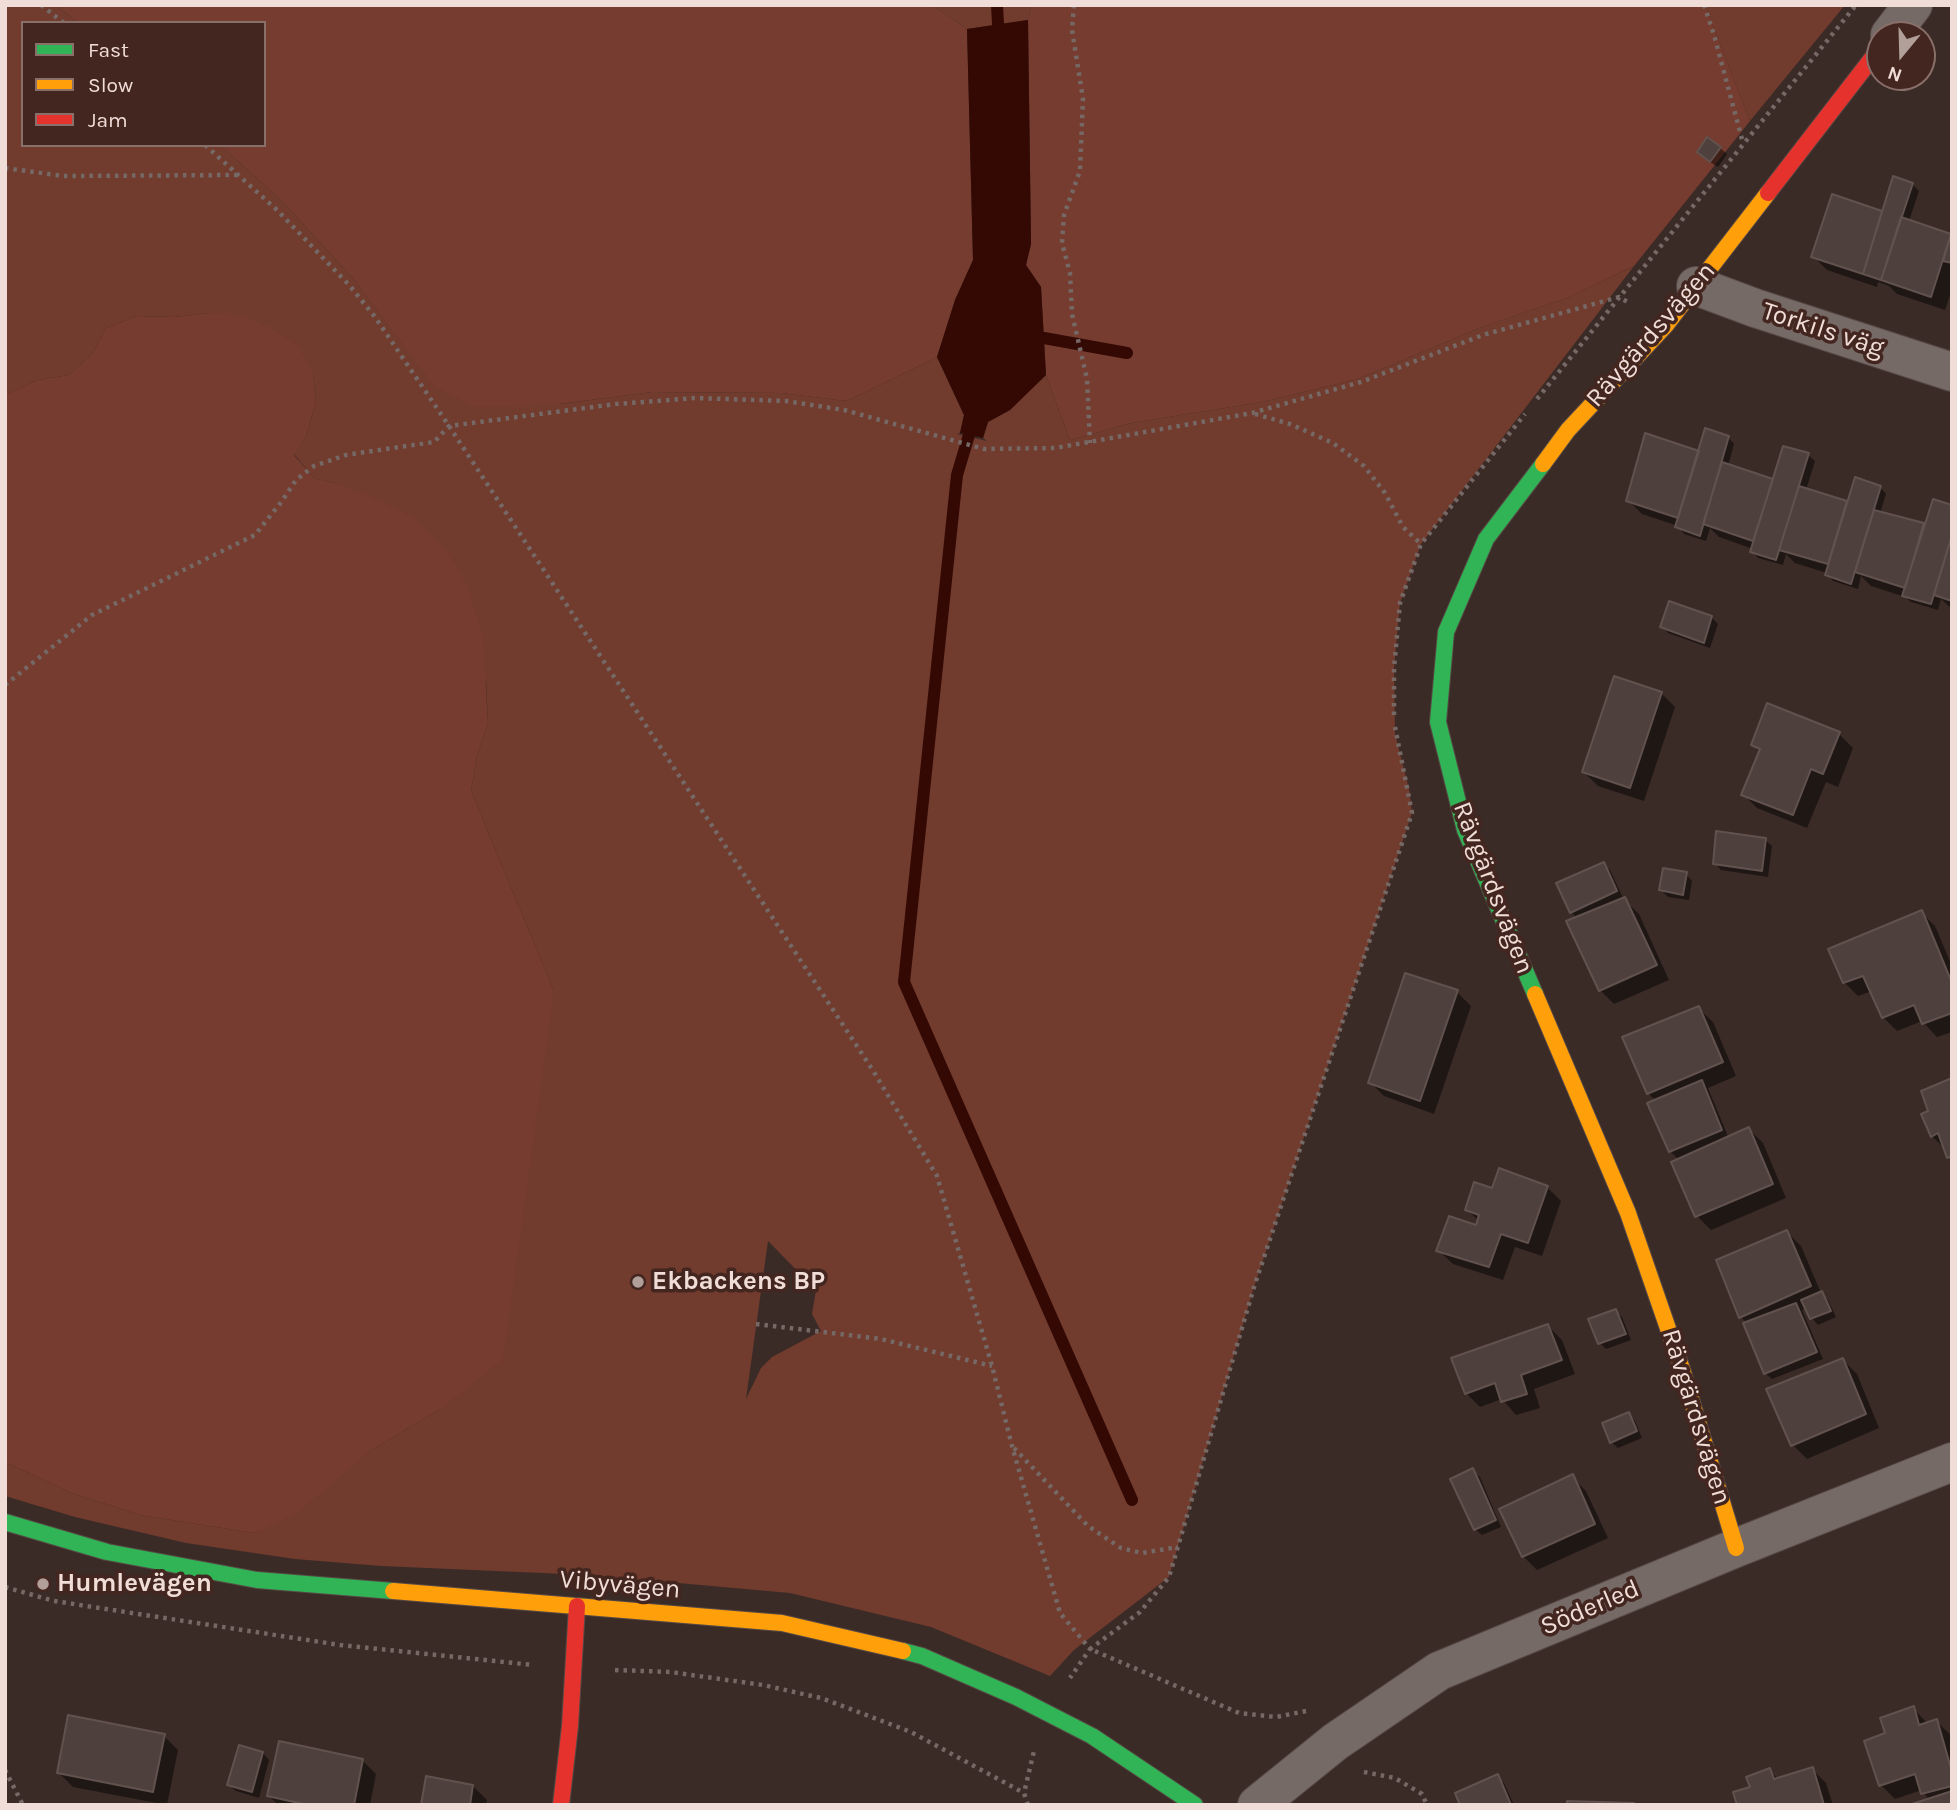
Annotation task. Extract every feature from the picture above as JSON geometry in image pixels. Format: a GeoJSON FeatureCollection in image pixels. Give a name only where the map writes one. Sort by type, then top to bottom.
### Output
{"type":"FeatureCollection","features":[{"type":"Feature","properties":{"kind":"street"},"geometry":{"type":"LineString","coordinates":[[1901,21],[1913,5]]}},
{"type":"Feature","properties":{"kind":"street","name":"Rävgärdsvägen"},"geometry":{"type":"LineString","coordinates":[[1736,1548],[1682,1369],[1628,1213],[1465,830],[1438,722],[1446,632],[1486,539],[1568,430],[1666,325],[1866,66]]}},
{"type":"Feature","properties":{"kind":"street","name":"Torkils väg"},"geometry":{"type":"LineString","coordinates":[[1696,286],[1952,372]]}},
{"type":"Feature","properties":{"kind":"street","name":"Söderled"},"geometry":{"type":"LineString","coordinates":[[1257,1805],[1335,1742],[1439,1671],[1952,1462]]}},
{"type":"Feature","properties":{"kind":"street","name":"Vibyvägen"},"geometry":{"type":"LineString","coordinates":[[5,1522],[107,1552],[257,1580],[782,1623],[922,1656],[1092,1736],[1195,1805]]}},
{"type":"Feature","properties":{"kind":"street"},"geometry":{"type":"LineString","coordinates":[[561,1805],[575,1669],[577,1605]]}},
{"type":"Feature","properties":{"kind":"path"},"geometry":{"type":"LineString","coordinates":[[41,5],[61,21]]}},
{"type":"Feature","properties":{"kind":"path"},"geometry":{"type":"LineString","coordinates":[[1074,5],[1072,30],[1083,99],[1080,171],[1064,215],[1062,243],[1070,273],[1072,314],[1087,379],[1090,443]]}},
{"type":"Feature","properties":{"kind":"path"},"geometry":{"type":"LineString","coordinates":[[1704,5],[1743,144]]}},
{"type":"Feature","properties":{"kind":"path"},"geometry":{"type":"LineString","coordinates":[[1534,402],[1856,5]]}},
{"type":"Feature","properties":{"kind":"path"},"geometry":{"type":"LineString","coordinates":[[207,147],[277,210],[350,286],[374,317],[449,426],[872,1069],[937,1176],[1059,1613],[1090,1649],[1239,1713],[1276,1717],[1309,1710],[1363,1771],[1395,1778],[1422,1794],[1427,1805]]}},
{"type":"Feature","properties":{"kind":"path"},"geometry":{"type":"LineString","coordinates":[[5,168],[63,176],[238,175]]}},
{"type":"Feature","properties":{"kind":"path"},"geometry":{"type":"LineString","coordinates":[[5,685],[92,615],[255,535],[296,480],[314,466],[346,455],[433,442],[449,426],[616,404],[696,398],[786,401],[844,410],[984,449],[1055,449],[1252,413],[1361,382],[1483,335],[1619,297]]}},
{"type":"Feature","properties":{"kind":"path"},"geometry":{"type":"LineString","coordinates":[[1252,413],[1290,424],[1333,443],[1364,466],[1385,493],[1403,527],[1421,544]]}},
{"type":"Feature","properties":{"kind":"path"},"geometry":{"type":"LineString","coordinates":[[1069,1680],[1090,1649],[1140,1612],[1168,1577],[1254,1287],[1412,814],[1409,789],[1395,734],[1394,668],[1400,603],[1421,544],[1525,413]]}},
{"type":"Feature","properties":{"kind":"path"},"geometry":{"type":"LineString","coordinates":[[756,1324],[881,1339],[992,1366]]}},
{"type":"Feature","properties":{"kind":"path"},"geometry":{"type":"LineString","coordinates":[[1012,1446],[1088,1526],[1121,1548],[1142,1553],[1178,1547]]}},
{"type":"Feature","properties":{"kind":"path"},"geometry":{"type":"LineString","coordinates":[[5,1587],[54,1601],[340,1645],[575,1669],[670,1672],[763,1685],[821,1699],[911,1732],[1024,1793]]}},
{"type":"Feature","properties":{"kind":"path"},"geometry":{"type":"LineString","coordinates":[[1028,1805],[1024,1793],[1036,1744]]}},
{"type":"Feature","properties":{"kind":"path"},"geometry":{"type":"LineString","coordinates":[[5,1770],[23,1805]]}},
{"type":"Feature","properties":{"kind":"shaded area"},"geometry":{"type":"Polygon","coordinates":[[[5,5],[55,5],[76,21],[21,21],[21,147],[222,147],[280,199],[352,277],[434,385],[559,404],[652,392],[781,393],[847,401],[937,357],[964,415],[960,433],[957,434],[987,441],[983,438],[988,422],[1010,410],[1046,375],[1070,440],[1131,423],[1262,402],[1358,379],[1479,328],[1567,298],[1634,266],[1421,544],[1400,603],[1394,668],[1395,734],[1409,789],[1412,813],[1254,1287],[1169,1577],[1074,1650],[1050,1676],[931,1627],[790,1593],[588,1575],[381,1566],[295,1559],[186,1543],[75,1517],[5,1496],[5,1462],[72,1493],[140,1515],[254,1533],[336,1478],[370,1451],[442,1408],[554,991],[471,791],[477,755],[488,722],[486,682],[338,484],[314,478],[294,454],[306,436],[316,402],[313,372],[211,313],[174,317],[137,316],[106,328],[93,353],[69,375],[38,380],[5,395],[5,5]],[[768,1241],[746,1399],[761,1368],[772,1357],[821,1331],[812,1314],[816,1290],[768,1241]]]}},
{"type":"Feature","properties":{"kind":"shaded area"},"geometry":{"type":"Polygon","coordinates":[[[55,5],[932,5],[967,29],[973,260],[955,300],[937,357],[847,401],[781,393],[652,392],[559,404],[476,407],[434,386],[352,277],[280,199],[222,147],[266,147],[266,21],[76,21],[55,5]]]}},
{"type":"Feature","properties":{"kind":"shaded area"},"geometry":{"type":"Polygon","coordinates":[[[932,5],[1032,5],[1028,20],[967,29],[932,5]]]}},
{"type":"Feature","properties":{"kind":"shaded area"},"geometry":{"type":"Polygon","coordinates":[[[1032,5],[1705,5],[1750,121],[1634,266],[1567,298],[1479,328],[1358,379],[1262,402],[1131,423],[1070,440],[1046,375],[1041,287],[1026,265],[1031,244],[1028,20],[1032,5]]]}},
{"type":"Feature","properties":{"kind":"shaded area"},"geometry":{"type":"Polygon","coordinates":[[[1705,5],[1845,5],[1750,121],[1705,5]]]}},
{"type":"Feature","properties":{"kind":"shaded area"},"geometry":{"type":"Polygon","coordinates":[[[1028,20],[1031,244],[1026,265],[1041,287],[1046,375],[1010,410],[988,422],[983,438],[960,433],[964,415],[937,357],[955,300],[973,260],[967,29],[1028,20]]]}},
{"type":"Feature","properties":{"kind":"shaded area"},"geometry":{"type":"Polygon","coordinates":[[[211,313],[242,316],[269,327],[297,345],[313,372],[316,402],[306,436],[294,455],[314,478],[382,501],[417,520],[445,548],[468,587],[483,638],[488,722],[477,755],[471,791],[554,991],[503,1359],[442,1408],[370,1451],[298,1512],[254,1533],[140,1515],[72,1493],[5,1462],[5,395],[38,380],[69,375],[93,353],[106,328],[137,316],[174,317],[211,313]]]}},
{"type":"Feature","properties":{"kind":"building"},"geometry":{"type":"Polygon","coordinates":[[[1707,137],[1721,147],[1710,162],[1697,152],[1707,137]]]}},
{"type":"Feature","properties":{"kind":"building"},"geometry":{"type":"Polygon","coordinates":[[[1893,176],[1913,183],[1881,280],[1863,274],[1893,176]]]}},
{"type":"Feature","properties":{"kind":"building"},"geometry":{"type":"Polygon","coordinates":[[[1832,194],[1882,211],[1863,274],[1811,257],[1832,194]]]}},
{"type":"Feature","properties":{"kind":"building"},"geometry":{"type":"Polygon","coordinates":[[[1901,217],[1951,234],[1931,297],[1881,280],[1901,217]]]}},
{"type":"Feature","properties":{"kind":"building"},"geometry":{"type":"Polygon","coordinates":[[[1952,232],[1952,263],[1943,261],[1952,232]]]}},
{"type":"Feature","properties":{"kind":"building"},"geometry":{"type":"Polygon","coordinates":[[[1705,428],[1729,436],[1700,536],[1675,527],[1705,428]]]}},
{"type":"Feature","properties":{"kind":"building"},"geometry":{"type":"Polygon","coordinates":[[[1645,433],[1699,451],[1678,518],[1626,501],[1645,433]]]}},
{"type":"Feature","properties":{"kind":"building"},"geometry":{"type":"Polygon","coordinates":[[[1783,446],[1809,453],[1776,560],[1750,552],[1783,446]]]}},
{"type":"Feature","properties":{"kind":"building"},"geometry":{"type":"Polygon","coordinates":[[[1722,462],[1773,479],[1753,541],[1703,524],[1722,462]]]}},
{"type":"Feature","properties":{"kind":"building"},"geometry":{"type":"Polygon","coordinates":[[[1855,477],[1881,486],[1851,584],[1825,575],[1855,477]]]}},
{"type":"Feature","properties":{"kind":"building"},"geometry":{"type":"Polygon","coordinates":[[[1799,486],[1847,501],[1828,564],[1779,550],[1799,486]]]}},
{"type":"Feature","properties":{"kind":"building"},"geometry":{"type":"Polygon","coordinates":[[[1933,499],[1952,505],[1952,535],[1931,604],[1902,596],[1933,499]]]}},
{"type":"Feature","properties":{"kind":"building"},"geometry":{"type":"Polygon","coordinates":[[[1874,510],[1924,523],[1905,588],[1855,572],[1874,510]]]}},
{"type":"Feature","properties":{"kind":"building"},"geometry":{"type":"Polygon","coordinates":[[[1952,535],[1952,601],[1934,595],[1952,535]]]}},
{"type":"Feature","properties":{"kind":"building"},"geometry":{"type":"Polygon","coordinates":[[[1669,601],[1712,616],[1704,643],[1660,627],[1669,601]]]}},
{"type":"Feature","properties":{"kind":"building"},"geometry":{"type":"Polygon","coordinates":[[[1614,676],[1662,692],[1630,788],[1582,772],[1614,676]]]}},
{"type":"Feature","properties":{"kind":"building"},"geometry":{"type":"Polygon","coordinates":[[[1767,703],[1840,732],[1823,774],[1811,769],[1793,815],[1741,795],[1760,749],[1751,745],[1767,703]]]}},
{"type":"Feature","properties":{"kind":"building"},"geometry":{"type":"Polygon","coordinates":[[[1716,831],[1766,838],[1762,871],[1713,864],[1716,831]]]}},
{"type":"Feature","properties":{"kind":"building"},"geometry":{"type":"Polygon","coordinates":[[[1604,862],[1617,891],[1570,913],[1556,883],[1604,862]]]}},
{"type":"Feature","properties":{"kind":"building"},"geometry":{"type":"Polygon","coordinates":[[[1663,868],[1687,872],[1683,895],[1659,890],[1663,868]]]}},
{"type":"Feature","properties":{"kind":"building"},"geometry":{"type":"Polygon","coordinates":[[[1625,897],[1657,965],[1599,991],[1566,921],[1625,897]]]}},
{"type":"Feature","properties":{"kind":"building"},"geometry":{"type":"Polygon","coordinates":[[[1922,910],[1952,983],[1952,1013],[1922,1024],[1914,1005],[1882,1018],[1863,976],[1843,983],[1828,949],[1922,910]]]}},
{"type":"Feature","properties":{"kind":"building"},"geometry":{"type":"Polygon","coordinates":[[[1405,973],[1458,990],[1420,1101],[1368,1083],[1405,973]]]}},
{"type":"Feature","properties":{"kind":"building"},"geometry":{"type":"Polygon","coordinates":[[[1699,1006],[1723,1062],[1647,1094],[1622,1037],[1699,1006]]]}},
{"type":"Feature","properties":{"kind":"building"},"geometry":{"type":"Polygon","coordinates":[[[1952,1078],[1952,1156],[1947,1158],[1938,1133],[1931,1137],[1921,1114],[1928,1111],[1921,1091],[1952,1078]]]}},
{"type":"Feature","properties":{"kind":"building"},"geometry":{"type":"Polygon","coordinates":[[[1702,1080],[1722,1130],[1669,1152],[1647,1103],[1702,1080]]]}},
{"type":"Feature","properties":{"kind":"building"},"geometry":{"type":"Polygon","coordinates":[[[1749,1127],[1773,1184],[1695,1217],[1671,1162],[1749,1127]]]}},
{"type":"Feature","properties":{"kind":"building"},"geometry":{"type":"Polygon","coordinates":[[[1499,1168],[1548,1186],[1528,1243],[1501,1234],[1489,1267],[1436,1251],[1449,1216],[1476,1225],[1479,1215],[1465,1210],[1474,1182],[1492,1188],[1499,1168]]]}},
{"type":"Feature","properties":{"kind":"building"},"geometry":{"type":"Polygon","coordinates":[[[1787,1230],[1811,1286],[1739,1318],[1716,1260],[1787,1230]]]}},
{"type":"Feature","properties":{"kind":"building"},"geometry":{"type":"Polygon","coordinates":[[[1822,1291],[1831,1311],[1810,1319],[1801,1300],[1822,1291]]]}},
{"type":"Feature","properties":{"kind":"building"},"geometry":{"type":"Polygon","coordinates":[[[1796,1303],[1817,1352],[1764,1374],[1743,1323],[1796,1303]]]}},
{"type":"Feature","properties":{"kind":"building"},"geometry":{"type":"Polygon","coordinates":[[[1616,1309],[1626,1334],[1598,1344],[1588,1319],[1616,1309]]]}},
{"type":"Feature","properties":{"kind":"building"},"geometry":{"type":"Polygon","coordinates":[[[1548,1324],[1562,1360],[1521,1375],[1527,1394],[1501,1402],[1495,1383],[1465,1394],[1451,1358],[1548,1324]]]}},
{"type":"Feature","properties":{"kind":"building"},"geometry":{"type":"Polygon","coordinates":[[[1843,1358],[1866,1414],[1791,1446],[1766,1389],[1843,1358]]]}},
{"type":"Feature","properties":{"kind":"building"},"geometry":{"type":"Polygon","coordinates":[[[1629,1412],[1637,1431],[1610,1443],[1602,1423],[1629,1412]]]}},
{"type":"Feature","properties":{"kind":"building"},"geometry":{"type":"Polygon","coordinates":[[[1473,1468],[1496,1520],[1474,1530],[1450,1479],[1473,1468]]]}},
{"type":"Feature","properties":{"kind":"building"},"geometry":{"type":"Polygon","coordinates":[[[1573,1474],[1595,1524],[1522,1557],[1499,1509],[1573,1474]]]}},
{"type":"Feature","properties":{"kind":"building"},"geometry":{"type":"Polygon","coordinates":[[[1914,1706],[1919,1725],[1937,1719],[1952,1772],[1952,1786],[1921,1794],[1915,1774],[1879,1786],[1864,1741],[1885,1733],[1880,1718],[1914,1706]]]}},
{"type":"Feature","properties":{"kind":"building"},"geometry":{"type":"Polygon","coordinates":[[[68,1715],[165,1734],[153,1792],[57,1773],[68,1715]]]}},
{"type":"Feature","properties":{"kind":"building"},"geometry":{"type":"Polygon","coordinates":[[[279,1741],[363,1759],[354,1805],[308,1805],[267,1796],[279,1741]]]}},
{"type":"Feature","properties":{"kind":"building"},"geometry":{"type":"Polygon","coordinates":[[[239,1745],[263,1752],[252,1792],[227,1785],[239,1745]]]}},
{"type":"Feature","properties":{"kind":"building"},"geometry":{"type":"Polygon","coordinates":[[[1813,1767],[1824,1805],[1737,1805],[1733,1792],[1750,1787],[1746,1777],[1770,1768],[1774,1779],[1813,1767]]]}},
{"type":"Feature","properties":{"kind":"building"},"geometry":{"type":"Polygon","coordinates":[[[1498,1774],[1511,1805],[1460,1805],[1455,1793],[1498,1774]]]}},
{"type":"Feature","properties":{"kind":"building"},"geometry":{"type":"Polygon","coordinates":[[[426,1776],[473,1785],[470,1805],[421,1805],[426,1776]]]}},
{"type":"Feature","properties":{"kind":"building"},"geometry":{"type":"Polygon","coordinates":[[[1952,1791],[1952,1805],[1912,1805],[1912,1804],[1952,1791]]]}},
{"type":"Feature","properties":{"kind":"building"},"geometry":{"type":"Polygon","coordinates":[[[1567,1801],[1634,1803],[1634,1805],[1567,1805],[1567,1801]]]}},
{"type":"Feature","properties":{"kind":"waterway"},"geometry":{"type":"LineString","coordinates":[[997,5],[998,24]]}},
{"type":"Feature","properties":{"kind":"waterway"},"geometry":{"type":"LineString","coordinates":[[1044,338],[1127,353]]}},
{"type":"Feature","properties":{"kind":"waterway"},"geometry":{"type":"LineString","coordinates":[[969,435],[957,475],[904,982],[1132,1500]]}},
{"type":"Feature","properties":{"kind":"traffic: fast"},"geometry":{"type":"LineString","coordinates":[[1535,994],[1465,830],[1438,722],[1446,632],[1486,539],[1543,464]]}},
{"type":"Feature","properties":{"kind":"traffic: fast"},"geometry":{"type":"LineString","coordinates":[[5,1522],[107,1552],[257,1580],[393,1591]]}},
{"type":"Feature","properties":{"kind":"traffic: fast"},"geometry":{"type":"LineString","coordinates":[[903,1651],[922,1656],[1016,1697],[1092,1736],[1195,1805]]}},
{"type":"Feature","properties":{"kind":"traffic: slow"},"geometry":{"type":"LineString","coordinates":[[1543,464],[1568,430],[1666,325],[1768,193]]}},
{"type":"Feature","properties":{"kind":"traffic: slow"},"geometry":{"type":"LineString","coordinates":[[1535,994],[1628,1213],[1682,1369],[1736,1548]]}},
{"type":"Feature","properties":{"kind":"traffic: slow"},"geometry":{"type":"LineString","coordinates":[[393,1591],[782,1623],[903,1651]]}},
{"type":"Feature","properties":{"kind":"traffic: jam"},"geometry":{"type":"LineString","coordinates":[[1768,193],[1866,66]]}},
{"type":"Feature","properties":{"kind":"traffic: jam"},"geometry":{"type":"LineString","coordinates":[[561,1805],[570,1726],[577,1606]]}},
{"type":"Feature","properties":{"kind":"place","name":"Ekbackens BP"},"geometry":{"type":"Point","coordinates":[638,1282]}},
{"type":"Feature","properties":{"kind":"place","name":"Humlevägen"},"geometry":{"type":"Point","coordinates":[43,1584]}}]}
